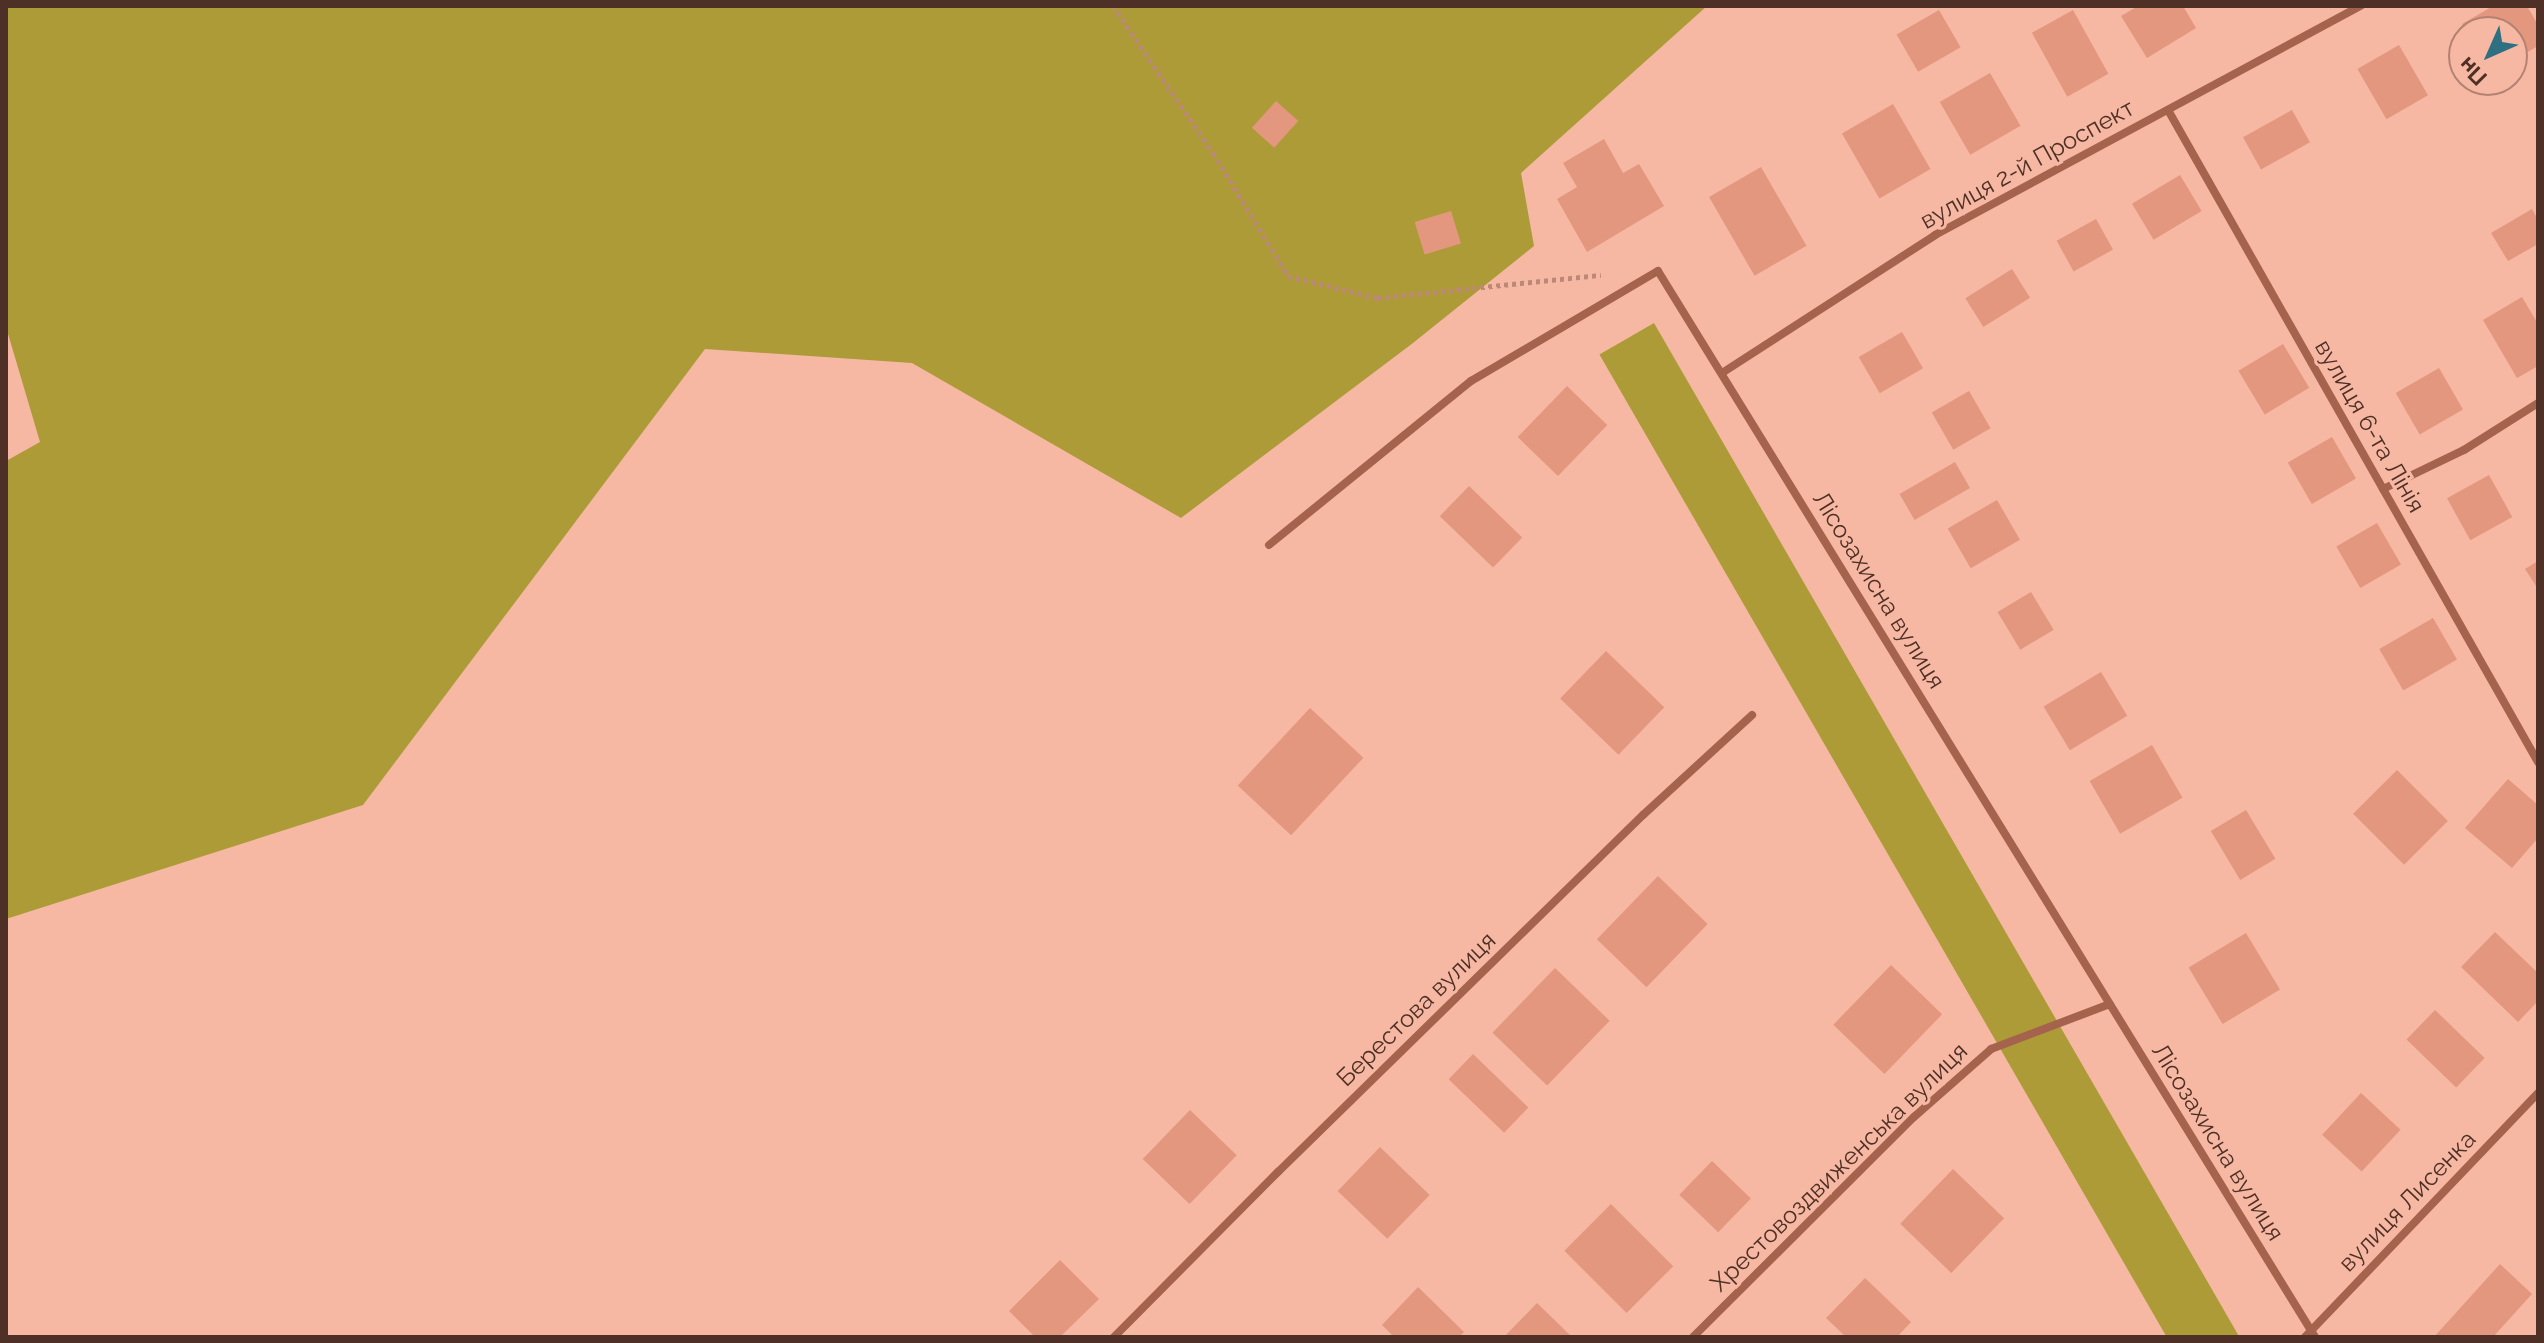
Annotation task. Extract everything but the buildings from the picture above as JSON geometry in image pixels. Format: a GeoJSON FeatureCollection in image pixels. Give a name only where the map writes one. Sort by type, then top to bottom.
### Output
{"type":"FeatureCollection","features":[{"type":"Feature","properties":{"kind":"street","name":"вулиця 2-й Проспект"},"geometry":{"type":"LineString","coordinates":[[1722,373],[1935,235],[2361,6]]}},
{"type":"Feature","properties":{"kind":"street","name":"вулиця 6-та Лінія"},"geometry":{"type":"LineString","coordinates":[[2168,110],[2538,762]]}},
{"type":"Feature","properties":{"kind":"street","name":"Лісозахисна вулиця"},"geometry":{"type":"LineString","coordinates":[[1658,271],[2110,1004],[2310,1335]]}},
{"type":"Feature","properties":{"kind":"street"},"geometry":{"type":"LineString","coordinates":[[1269,545],[1471,381],[1658,271]]}},
{"type":"Feature","properties":{"kind":"street"},"geometry":{"type":"LineString","coordinates":[[2383,489],[2464,450],[2538,403]]}},
{"type":"Feature","properties":{"kind":"street","name":"Берестова вулиця"},"geometry":{"type":"LineString","coordinates":[[1114,1337],[1643,815],[1752,715]]}},
{"type":"Feature","properties":{"kind":"street","name":"Хрестовоздвиженська вулиця"},"geometry":{"type":"LineString","coordinates":[[1693,1337],[1914,1117],[1991,1049],[2110,1004]]}},
{"type":"Feature","properties":{"kind":"street","name":"вулиця Лисенка"},"geometry":{"type":"LineString","coordinates":[[2310,1335],[2538,1093]]}},
{"type":"Feature","properties":{"kind":"path"},"geometry":{"type":"LineString","coordinates":[[1113,6],[1213,153],[1288,276],[1377,298],[1545,279],[1658,271]]}},
{"type":"Feature","properties":{"kind":"shaded area"},"geometry":{"type":"Polygon","coordinates":[[[6,6],[1707,6],[1521,173],[1534,246],[1413,343],[1181,518],[912,363],[705,349],[363,805],[6,919],[6,461],[40,442],[6,327],[6,6]]]}},
{"type":"Feature","properties":{"kind":"shaded area"},"geometry":{"type":"Polygon","coordinates":[[[1654,323],[2239,1337],[2167,1337],[1599,354],[1654,323]]]}}]}
